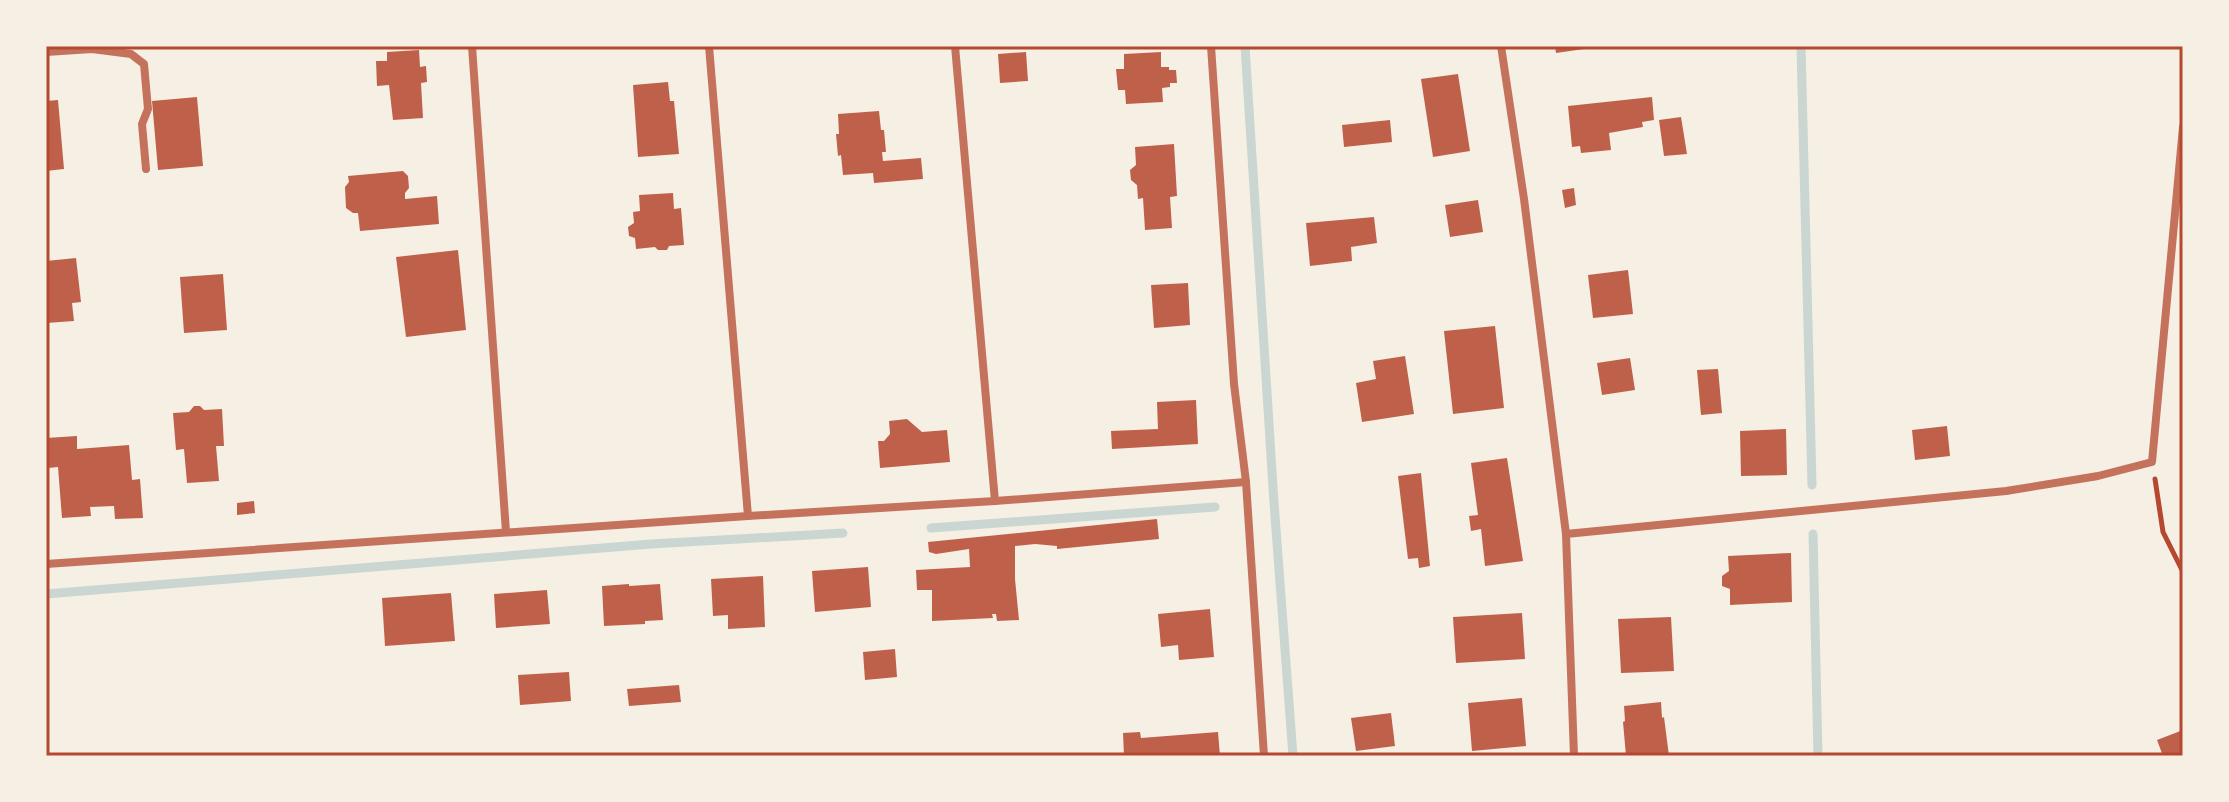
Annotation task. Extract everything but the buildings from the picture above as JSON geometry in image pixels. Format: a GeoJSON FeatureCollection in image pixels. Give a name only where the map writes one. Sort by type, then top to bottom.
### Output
{"type":"FeatureCollection","features":[{"type":"Feature","properties":{"kind":"street"},"geometry":{"type":"LineString","coordinates":[[472,46],[506,532]]}},
{"type":"Feature","properties":{"kind":"street"},"geometry":{"type":"LineString","coordinates":[[709,46],[748,516]]}},
{"type":"Feature","properties":{"kind":"street"},"geometry":{"type":"LineString","coordinates":[[955,46],[995,501]]}},
{"type":"Feature","properties":{"kind":"street"},"geometry":{"type":"LineString","coordinates":[[1211,46],[1234,384],[1246,482],[1264,756]]}},
{"type":"Feature","properties":{"kind":"street"},"geometry":{"type":"LineString","coordinates":[[1501,46],[1524,199],[1566,534],[1574,756]]}},
{"type":"Feature","properties":{"kind":"street"},"geometry":{"type":"LineString","coordinates":[[46,52],[92,49],[131,54],[144,64],[148,109],[142,124],[146,169]]}},
{"type":"Feature","properties":{"kind":"street"},"geometry":{"type":"LineString","coordinates":[[1566,534],[2006,491],[2098,476],[2152,462],[2183,127]]}},
{"type":"Feature","properties":{"kind":"street"},"geometry":{"type":"LineString","coordinates":[[46,564],[1246,482]]}},
{"type":"Feature","properties":{"kind":"path"},"geometry":{"type":"LineString","coordinates":[[2152,462],[2163,532],[2183,572]]}},
{"type":"Feature","properties":{"kind":"waterway"},"geometry":{"type":"LineString","coordinates":[[1245,46],[1293,756]]}},
{"type":"Feature","properties":{"kind":"waterway"},"geometry":{"type":"LineString","coordinates":[[1801,46],[1812,485]]}},
{"type":"Feature","properties":{"kind":"waterway"},"geometry":{"type":"LineString","coordinates":[[931,528],[1215,507]]}},
{"type":"Feature","properties":{"kind":"waterway"},"geometry":{"type":"LineString","coordinates":[[46,594],[651,544],[843,533]]}},
{"type":"Feature","properties":{"kind":"waterway"},"geometry":{"type":"LineString","coordinates":[[1813,534],[1818,756]]}}]}
